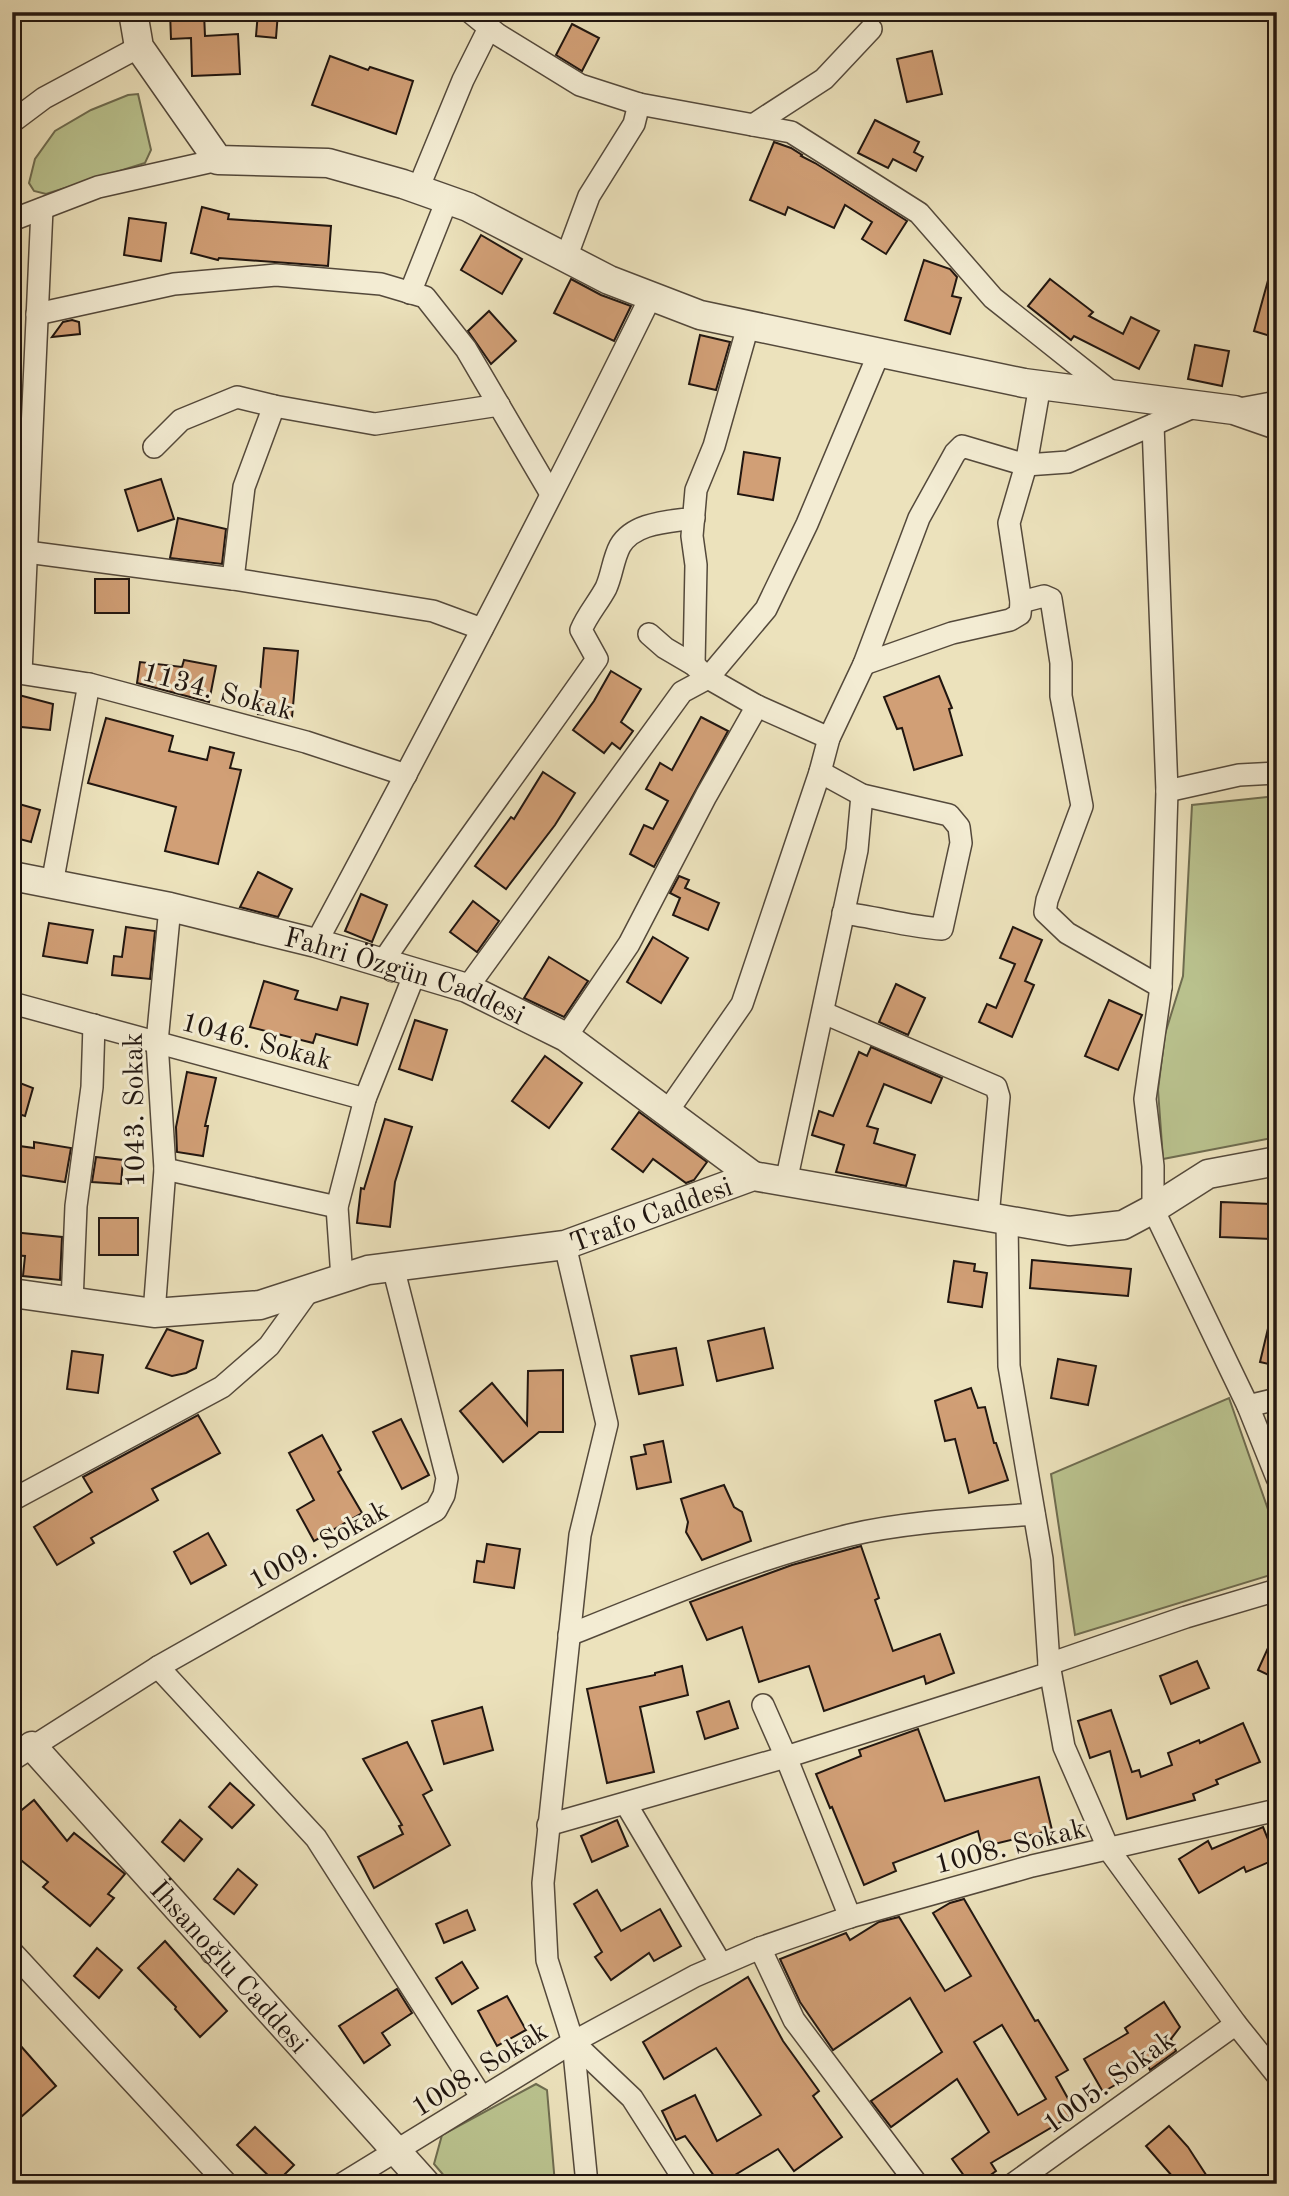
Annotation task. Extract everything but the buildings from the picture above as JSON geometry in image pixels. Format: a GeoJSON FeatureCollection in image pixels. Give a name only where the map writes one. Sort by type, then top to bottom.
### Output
{"type":"FeatureCollection","features":[{"type":"Feature","properties":{"kind":"street"},"geometry":{"type":"LineString","coordinates":[[133,12],[139,47],[218,160]]}},
{"type":"Feature","properties":{"kind":"street"},"geometry":{"type":"LineString","coordinates":[[470,12],[489,28],[580,85],[639,104],[791,132],[919,213],[993,298],[1115,395]]}},
{"type":"Feature","properties":{"kind":"street"},"geometry":{"type":"LineString","coordinates":[[418,189],[463,80],[489,28]]}},
{"type":"Feature","properties":{"kind":"street"},"geometry":{"type":"LineString","coordinates":[[753,125],[824,79],[871,29]]}},
{"type":"Feature","properties":{"kind":"street"},"geometry":{"type":"LineString","coordinates":[[12,122],[44,98],[139,47]]}},
{"type":"Feature","properties":{"kind":"street"},"geometry":{"type":"LineString","coordinates":[[566,258],[589,196],[634,124],[639,104]]}},
{"type":"Feature","properties":{"kind":"street"},"geometry":{"type":"LineString","coordinates":[[15,214],[43,209],[98,187],[218,160],[328,163],[418,189],[468,207],[609,280],[700,315],[1040,385],[1234,410],[1277,425]]}},
{"type":"Feature","properties":{"kind":"street"},"geometry":{"type":"LineString","coordinates":[[410,293],[447,200]]}},
{"type":"Feature","properties":{"kind":"street"},"geometry":{"type":"LineString","coordinates":[[17,673],[27,552],[43,209]]}},
{"type":"Feature","properties":{"kind":"street"},"geometry":{"type":"LineString","coordinates":[[37,314],[174,284],[276,275],[381,284],[425,297],[458,338],[551,494]]}},
{"type":"Feature","properties":{"kind":"street"},"geometry":{"type":"LineString","coordinates":[[316,943],[482,629],[651,296]]}},
{"type":"Feature","properties":{"kind":"street"},"geometry":{"type":"LineString","coordinates":[[701,671],[692,536],[696,490],[714,446],[748,326]]}},
{"type":"Feature","properties":{"kind":"street"},"geometry":{"type":"LineString","coordinates":[[467,988],[682,692],[766,609],[807,524],[879,353]]}},
{"type":"Feature","properties":{"kind":"street"},"geometry":{"type":"LineString","coordinates":[[864,664],[952,633],[1010,620],[1020,614],[1021,602],[1009,523],[1026,465],[1040,385]]}},
{"type":"Feature","properties":{"kind":"street"},"geometry":{"type":"LineString","coordinates":[[154,447],[181,420],[237,397],[375,424],[499,405]]}},
{"type":"Feature","properties":{"kind":"street"},"geometry":{"type":"LineString","coordinates":[[1234,410],[1277,402]]}},
{"type":"Feature","properties":{"kind":"street"},"geometry":{"type":"LineString","coordinates":[[667,1112],[742,1004],[820,772],[829,737],[864,664],[919,518],[955,453],[962,446],[1026,465],[1068,462],[1198,405]]}},
{"type":"Feature","properties":{"kind":"street"},"geometry":{"type":"LineString","coordinates":[[233,579],[244,487],[274,406]]}},
{"type":"Feature","properties":{"kind":"street"},"geometry":{"type":"LineString","coordinates":[[1153,425],[1167,791],[1161,987],[1145,1099],[1153,1166],[1153,1209],[1248,1406],[1277,1479]]}},
{"type":"Feature","properties":{"kind":"street"},"geometry":{"type":"LineString","coordinates":[[382,963],[427,895],[522,767],[597,659],[581,630],[606,587],[620,545],[633,533],[651,525],[694,518]]}},
{"type":"Feature","properties":{"kind":"street"},"geometry":{"type":"LineString","coordinates":[[27,552],[233,579],[433,611],[482,629]]}},
{"type":"Feature","properties":{"kind":"street"},"geometry":{"type":"LineString","coordinates":[[1021,602],[1044,596],[1051,599],[1061,663],[1061,696],[1083,806],[1047,900],[1045,912],[1067,933],[1161,987]]}},
{"type":"Feature","properties":{"kind":"street"},"geometry":{"type":"LineString","coordinates":[[649,634],[665,648],[757,706],[829,737]]}},
{"type":"Feature","properties":{"kind":"street","name":"1134. Sokak"},"geometry":{"type":"LineString","coordinates":[[17,673],[89,684],[306,743],[406,775]]}},
{"type":"Feature","properties":{"kind":"street"},"geometry":{"type":"LineString","coordinates":[[52,884],[89,684]]}},
{"type":"Feature","properties":{"kind":"street"},"geometry":{"type":"LineString","coordinates":[[566,1037],[629,944],[706,796],[757,706]]}},
{"type":"Feature","properties":{"kind":"street"},"geometry":{"type":"LineString","coordinates":[[820,772],[862,795],[949,815],[958,827],[961,843],[943,929],[843,913]]}},
{"type":"Feature","properties":{"kind":"street"},"geometry":{"type":"LineString","coordinates":[[1167,791],[1239,775],[1277,773]]}},
{"type":"Feature","properties":{"kind":"street"},"geometry":{"type":"LineString","coordinates":[[786,1182],[857,850],[862,795]]}},
{"type":"Feature","properties":{"kind":"street","name":"Fahri Özgün Caddesi"},"geometry":{"type":"LineString","coordinates":[[12,876],[170,907],[316,943],[467,988],[566,1037],[752,1176]]}},
{"type":"Feature","properties":{"kind":"street","name":"1043. Sokak"},"geometry":{"type":"LineString","coordinates":[[154,1313],[165,1169],[157,1042],[170,907]]}},
{"type":"Feature","properties":{"kind":"street"},"geometry":{"type":"LineString","coordinates":[[342,1278],[337,1207],[365,1099],[415,973]]}},
{"type":"Feature","properties":{"kind":"street","name":"1046. Sokak"},"geometry":{"type":"LineString","coordinates":[[12,1003],[365,1099]]}},
{"type":"Feature","properties":{"kind":"street"},"geometry":{"type":"LineString","coordinates":[[824,1013],[996,1087],[999,1097],[998,1219],[1009,1366],[1042,1559],[1050,1668],[1064,1747],[1109,1850],[1236,2024],[1277,2075]]}},
{"type":"Feature","properties":{"kind":"street"},"geometry":{"type":"LineString","coordinates":[[72,1302],[76,1206],[92,1087],[94,1025]]}},
{"type":"Feature","properties":{"kind":"street","name":"Trafo Caddesi"},"geometry":{"type":"LineString","coordinates":[[12,1293],[154,1313],[260,1305],[368,1270],[565,1245],[752,1176],[1069,1231],[1123,1225],[1208,1174],[1277,1161]]}},
{"type":"Feature","properties":{"kind":"street"},"geometry":{"type":"LineString","coordinates":[[165,1169],[337,1207]]}},
{"type":"Feature","properties":{"kind":"street"},"geometry":{"type":"LineString","coordinates":[[565,1245],[607,1424],[580,1535],[543,1882],[547,1960],[573,2042],[587,2184]]}},
{"type":"Feature","properties":{"kind":"street","name":"1009. Sokak"},"geometry":{"type":"LineString","coordinates":[[22,1753],[158,1667],[436,1510],[444,1495],[447,1478],[393,1267]]}},
{"type":"Feature","properties":{"kind":"street"},"geometry":{"type":"LineString","coordinates":[[12,1500],[222,1387],[269,1346],[310,1289]]}},
{"type":"Feature","properties":{"kind":"street"},"geometry":{"type":"LineString","coordinates":[[1248,1406],[1277,1399]]}},
{"type":"Feature","properties":{"kind":"street"},"geometry":{"type":"LineString","coordinates":[[569,1635],[756,1561],[851,1535],[912,1524],[1034,1514]]}},
{"type":"Feature","properties":{"kind":"street"},"geometry":{"type":"LineString","coordinates":[[548,1825],[786,1757],[1050,1668],[1186,1617],[1277,1590]]}},
{"type":"Feature","properties":{"kind":"street"},"geometry":{"type":"LineString","coordinates":[[158,1667],[316,1838],[482,2098]]}},
{"type":"Feature","properties":{"kind":"street"},"geometry":{"type":"LineString","coordinates":[[763,1705],[850,1917]]}},
{"type":"Feature","properties":{"kind":"street","name":"İhsanoğlu Caddesi"},"geometry":{"type":"LineString","coordinates":[[22,1753],[426,2184]]}},
{"type":"Feature","properties":{"kind":"street"},"geometry":{"type":"LineString","coordinates":[[626,1804],[721,1964]]}},
{"type":"Feature","properties":{"kind":"street","name":"1008. Sokak"},"geometry":{"type":"LineString","coordinates":[[342,2184],[573,2042],[721,1964],[760,1948],[850,1917],[1032,1866],[1277,1810]]}},
{"type":"Feature","properties":{"kind":"street"},"geometry":{"type":"LineString","coordinates":[[760,1948],[794,2020],[918,2184]]}},
{"type":"Feature","properties":{"kind":"street"},"geometry":{"type":"LineString","coordinates":[[12,1952],[227,2184]]}},
{"type":"Feature","properties":{"kind":"street","name":"1005. Sokak"},"geometry":{"type":"LineString","coordinates":[[1018,2183],[1236,2024]]}},
{"type":"Feature","properties":{"kind":"street"},"geometry":{"type":"LineString","coordinates":[[573,2042],[632,2098],[687,2184]]}},
{"type":"Feature","properties":{"kind":"green space"},"geometry":{"type":"Polygon","coordinates":[[[138,94],[151,150],[145,163],[46,194],[34,191],[29,183],[35,159],[55,131],[91,110],[128,95],[138,94]]]}},
{"type":"Feature","properties":{"kind":"green space"},"geometry":{"type":"Polygon","coordinates":[[[1277,796],[1277,1137],[1163,1159],[1158,1090],[1165,1034],[1183,976],[1192,805],[1277,796]]]}},
{"type":"Feature","properties":{"kind":"green space"},"geometry":{"type":"Polygon","coordinates":[[[1229,1398],[1277,1535],[1277,1573],[1075,1635],[1051,1474],[1229,1398]]]}},
{"type":"Feature","properties":{"kind":"green space"},"geometry":{"type":"Polygon","coordinates":[[[536,2084],[547,2090],[555,2184],[451,2184],[434,2164],[442,2135],[536,2084]]]}}]}
